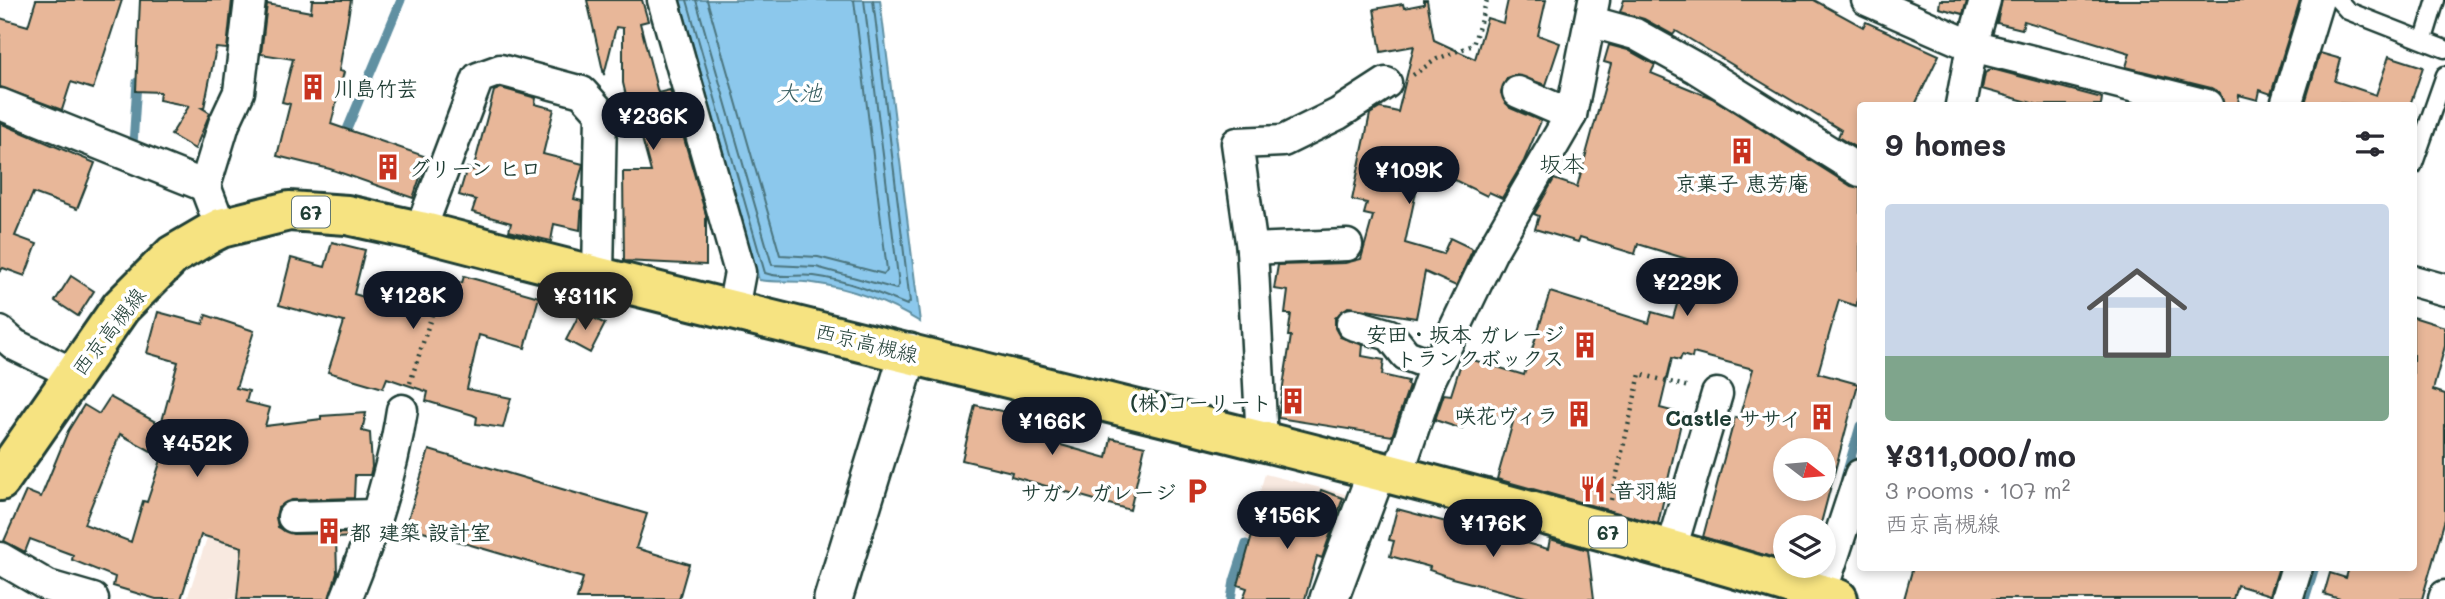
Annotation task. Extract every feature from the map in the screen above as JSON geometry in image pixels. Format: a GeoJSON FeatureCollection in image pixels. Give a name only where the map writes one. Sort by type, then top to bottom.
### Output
{"type":"FeatureCollection","features":[{"type":"Feature","properties":{"kind":"main road","name":"西京高槻線"},"geometry":{"type":"LineString","coordinates":[[0,481],[121,307],[173,255],[221,228],[289,211],[347,215],[909,352],[1604,531],[1830,596]]}},
{"type":"Feature","properties":{"kind":"street"},"geometry":{"type":"LineString","coordinates":[[221,228],[205,186],[224,124],[239,92],[250,0]]}},
{"type":"Feature","properties":{"kind":"street"},"geometry":{"type":"LineString","coordinates":[[663,0],[740,272],[733,309]]}},
{"type":"Feature","properties":{"kind":"street"},"geometry":{"type":"LineString","coordinates":[[1867,0],[1972,46],[2195,102]]}},
{"type":"Feature","properties":{"kind":"street"},"geometry":{"type":"LineString","coordinates":[[1962,102],[1972,46],[1985,0]]}},
{"type":"Feature","properties":{"kind":"street"},"geometry":{"type":"LineString","coordinates":[[2287,102],[2318,0]]}},
{"type":"Feature","properties":{"kind":"street"},"geometry":{"type":"LineString","coordinates":[[1329,599],[1492,251],[1571,115],[1593,11],[1672,54],[1857,169]]}},
{"type":"Feature","properties":{"kind":"street"},"geometry":{"type":"LineString","coordinates":[[438,236],[478,78],[500,70],[582,92],[601,113],[598,276]]}},
{"type":"Feature","properties":{"kind":"street"},"geometry":{"type":"LineString","coordinates":[[1262,441],[1252,249],[1237,143],[1283,141],[1338,114],[1386,83]]}},
{"type":"Feature","properties":{"kind":"street"},"geometry":{"type":"LineString","coordinates":[[1518,92],[1571,115]]}},
{"type":"Feature","properties":{"kind":"street"},"geometry":{"type":"LineString","coordinates":[[0,104],[205,186]]}},
{"type":"Feature","properties":{"kind":"street"},"geometry":{"type":"LineString","coordinates":[[1252,249],[1347,245]]}},
{"type":"Feature","properties":{"kind":"street"},"geometry":{"type":"LineString","coordinates":[[2417,282],[2445,290]]}},
{"type":"Feature","properties":{"kind":"street"},"geometry":{"type":"LineString","coordinates":[[1352,324],[1390,335],[1406,355],[1436,366]]}},
{"type":"Feature","properties":{"kind":"street"},"geometry":{"type":"LineString","coordinates":[[0,332],[15,345],[74,374]]}},
{"type":"Feature","properties":{"kind":"street"},"geometry":{"type":"LineString","coordinates":[[833,599],[909,352]]}},
{"type":"Feature","properties":{"kind":"street"},"geometry":{"type":"LineString","coordinates":[[1671,549],[1717,394]]}},
{"type":"Feature","properties":{"kind":"street"},"geometry":{"type":"LineString","coordinates":[[346,599],[394,461],[402,410]]}},
{"type":"Feature","properties":{"kind":"street"},"geometry":{"type":"LineString","coordinates":[[1830,596],[1857,487]]}},
{"type":"Feature","properties":{"kind":"street"},"geometry":{"type":"LineString","coordinates":[[293,517],[376,515]]}},
{"type":"Feature","properties":{"kind":"street"},"geometry":{"type":"LineString","coordinates":[[0,558],[48,586],[93,599]]}},
{"type":"Feature","properties":{"kind":"street"},"geometry":{"type":"LineString","coordinates":[[2287,599],[2296,571]]}},
{"type":"Feature","properties":{"kind":"lane"},"geometry":{"type":"LineString","coordinates":[[2338,0],[2348,11],[2445,49]]}},
{"type":"Feature","properties":{"kind":"lane"},"geometry":{"type":"LineString","coordinates":[[2424,39],[2437,0]]}},
{"type":"Feature","properties":{"kind":"lane"},"geometry":{"type":"LineString","coordinates":[[2417,155],[2445,75]]}},
{"type":"Feature","properties":{"kind":"path"},"geometry":{"type":"LineString","coordinates":[[1386,83],[1406,80],[1437,59],[1473,45],[1487,0]]}},
{"type":"Feature","properties":{"kind":"path"},"geometry":{"type":"LineString","coordinates":[[402,410],[438,236]]}},
{"type":"Feature","properties":{"kind":"path"},"geometry":{"type":"LineString","coordinates":[[1604,531],[1640,374],[1717,394]]}},
{"type":"Feature","properties":{"kind":"shaded area"},"geometry":{"type":"Polygon","coordinates":[[[239,440],[267,599],[187,599],[239,440]]]}},
{"type":"Feature","properties":{"kind":"shaded area"},"geometry":{"type":"Polygon","coordinates":[[[1265,474],[1349,495],[1325,561],[1246,538],[1265,474]]]}},
{"type":"Feature","properties":{"kind":"water","name":"大池"},"geometry":{"type":"Polygon","coordinates":[[[680,0],[880,0],[920,322],[882,302],[841,288],[806,282],[759,280],[680,0]]]}},
{"type":"Feature","properties":{"kind":"building"},"geometry":{"type":"Polygon","coordinates":[[[36,0],[122,0],[93,89],[71,82],[62,110],[0,87],[0,18],[28,26],[36,0]]]}},
{"type":"Feature","properties":{"kind":"building"},"geometry":{"type":"Polygon","coordinates":[[[140,0],[232,0],[227,49],[216,48],[202,108],[210,113],[195,149],[171,135],[189,106],[159,100],[160,92],[136,91],[140,0]]]}},
{"type":"Feature","properties":{"kind":"building"},"geometry":{"type":"Polygon","coordinates":[[[312,0],[351,0],[339,71],[344,72],[331,124],[427,157],[413,198],[330,169],[277,156],[290,104],[282,102],[293,59],[261,54],[267,4],[311,12],[312,0]]]}},
{"type":"Feature","properties":{"kind":"building"},"geometry":{"type":"Polygon","coordinates":[[[587,0],[642,0],[648,21],[640,23],[658,93],[670,90],[706,215],[706,265],[624,261],[623,172],[651,172],[636,116],[631,117],[623,83],[623,28],[616,27],[604,75],[587,0]]]}},
{"type":"Feature","properties":{"kind":"building"},"geometry":{"type":"Polygon","coordinates":[[[1424,0],[1427,0],[1434,40],[1475,59],[1487,18],[1503,23],[1508,0],[1546,0],[1538,35],[1560,43],[1546,85],[1515,75],[1507,78],[1501,93],[1510,108],[1541,121],[1524,161],[1502,198],[1489,192],[1487,196],[1422,164],[1405,243],[1443,254],[1450,238],[1473,249],[1456,286],[1425,272],[1416,318],[1348,307],[1335,318],[1335,328],[1340,337],[1363,345],[1362,356],[1384,360],[1382,375],[1408,381],[1409,386],[1392,436],[1278,418],[1291,336],[1288,336],[1291,314],[1285,314],[1288,291],[1274,289],[1278,265],[1345,263],[1361,259],[1373,216],[1364,214],[1367,203],[1352,200],[1370,114],[1380,108],[1398,112],[1414,46],[1381,52],[1374,9],[1403,4],[1404,8],[1424,4],[1424,0]]]}},
{"type":"Feature","properties":{"kind":"building"},"geometry":{"type":"Polygon","coordinates":[[[1624,0],[1814,0],[1863,27],[1866,22],[1939,55],[1916,102],[1857,102],[1857,148],[1838,137],[1841,130],[1676,31],[1673,35],[1644,19],[1620,12],[1624,0]]]}},
{"type":"Feature","properties":{"kind":"building"},"geometry":{"type":"Polygon","coordinates":[[[1940,0],[1967,0],[1963,14],[1939,8],[1940,0]]]}},
{"type":"Feature","properties":{"kind":"building"},"geometry":{"type":"Polygon","coordinates":[[[2002,0],[2300,0],[2271,94],[2260,90],[2258,100],[2239,95],[2238,102],[2223,102],[2220,93],[2211,88],[2126,67],[2130,53],[2024,21],[2022,29],[1997,23],[2002,0]]]}},
{"type":"Feature","properties":{"kind":"building"},"geometry":{"type":"Polygon","coordinates":[[[1609,45],[1628,50],[1655,65],[1651,73],[1712,98],[1857,187],[1857,303],[1856,306],[1839,300],[1818,373],[1857,384],[1857,388],[1836,467],[1836,438],[1773,438],[1773,501],[1827,501],[1823,515],[1773,515],[1773,557],[1703,537],[1735,417],[1739,418],[1753,369],[1693,353],[1692,358],[1682,355],[1680,360],[1672,358],[1660,408],[1683,414],[1658,524],[1497,479],[1513,422],[1468,407],[1462,429],[1435,420],[1444,394],[1451,395],[1463,357],[1524,375],[1550,292],[1649,323],[1652,312],[1673,318],[1690,260],[1638,244],[1635,254],[1580,237],[1578,242],[1535,229],[1539,216],[1534,214],[1554,179],[1577,187],[1611,64],[1604,62],[1609,45]]]}},
{"type":"Feature","properties":{"kind":"building"},"geometry":{"type":"Polygon","coordinates":[[[2320,53],[2341,59],[2335,81],[2376,95],[2389,56],[2423,67],[2411,102],[2305,102],[2320,53]]]}},
{"type":"Feature","properties":{"kind":"building"},"geometry":{"type":"Polygon","coordinates":[[[1992,69],[2102,98],[2101,102],[2028,102],[1982,89],[1985,73],[1992,69]]]}},
{"type":"Feature","properties":{"kind":"building"},"geometry":{"type":"Polygon","coordinates":[[[501,88],[536,98],[535,104],[554,109],[543,154],[583,164],[574,199],[582,201],[580,230],[554,224],[551,241],[509,231],[511,223],[472,212],[476,200],[459,195],[467,168],[473,170],[494,91],[501,88]]]}},
{"type":"Feature","properties":{"kind":"building"},"geometry":{"type":"Polygon","coordinates":[[[0,123],[95,163],[77,209],[33,193],[15,236],[37,244],[25,276],[3,268],[0,271],[0,123]]]}},
{"type":"Feature","properties":{"kind":"building"},"geometry":{"type":"Polygon","coordinates":[[[332,242],[365,250],[354,294],[404,309],[407,299],[439,309],[447,279],[462,283],[464,276],[539,297],[525,348],[479,335],[467,389],[511,398],[503,428],[476,424],[477,417],[426,401],[428,392],[387,378],[383,388],[328,372],[344,322],[279,305],[291,258],[325,267],[332,242]]]}},
{"type":"Feature","properties":{"kind":"building"},"geometry":{"type":"Polygon","coordinates":[[[71,276],[94,291],[78,316],[55,301],[71,276]]]}},
{"type":"Feature","properties":{"kind":"building"},"geometry":{"type":"Polygon","coordinates":[[[581,311],[605,324],[590,353],[566,340],[581,311]]]}},
{"type":"Feature","properties":{"kind":"building"},"geometry":{"type":"Polygon","coordinates":[[[158,312],[203,324],[206,315],[254,331],[236,388],[249,391],[246,402],[270,408],[265,426],[321,419],[321,416],[366,413],[362,431],[370,433],[372,467],[370,475],[355,475],[354,498],[292,500],[278,508],[276,517],[278,527],[293,534],[352,533],[351,537],[336,538],[337,573],[329,599],[237,599],[242,547],[201,535],[181,599],[156,599],[113,586],[115,577],[72,560],[73,555],[30,539],[25,552],[4,541],[26,491],[41,497],[68,431],[84,405],[99,414],[110,397],[161,425],[178,362],[147,353],[158,312]],[[120,434],[84,524],[131,542],[143,501],[147,502],[162,457],[120,434]]]}},
{"type":"Feature","properties":{"kind":"building"},"geometry":{"type":"Polygon","coordinates":[[[2417,318],[2445,327],[2445,346],[2433,390],[2445,394],[2445,519],[2422,599],[2340,599],[2324,594],[2330,573],[2346,578],[2348,571],[2417,571],[2417,318]]]}},
{"type":"Feature","properties":{"kind":"building"},"geometry":{"type":"Polygon","coordinates":[[[975,405],[1066,426],[1061,445],[1107,458],[1111,438],[1145,446],[1130,510],[1011,476],[1012,472],[962,460],[975,405]]]}},
{"type":"Feature","properties":{"kind":"building"},"geometry":{"type":"Polygon","coordinates":[[[429,450],[647,514],[636,548],[689,564],[679,599],[577,599],[583,578],[406,526],[429,450]]]}},
{"type":"Feature","properties":{"kind":"building"},"geometry":{"type":"Polygon","coordinates":[[[1321,490],[1343,498],[1322,558],[1317,556],[1305,599],[1243,599],[1247,588],[1238,585],[1260,507],[1309,520],[1321,490]]]}},
{"type":"Feature","properties":{"kind":"building"},"geometry":{"type":"Polygon","coordinates":[[[1397,509],[1548,549],[1550,539],[1588,550],[1594,599],[1533,599],[1452,578],[1429,570],[1430,567],[1390,556],[1394,541],[1389,540],[1397,509]]]}},
{"type":"Feature","properties":{"kind":"building"},"geometry":{"type":"Polygon","coordinates":[[[1912,571],[2278,571],[2270,595],[2237,585],[2233,599],[1904,599],[1912,571]]]}},
{"type":"Feature","properties":{"kind":"waterway"},"geometry":{"type":"LineString","coordinates":[[343,139],[401,0]]}},
{"type":"Feature","properties":{"kind":"waterway"},"geometry":{"type":"LineString","coordinates":[[133,145],[137,82]]}},
{"type":"Feature","properties":{"kind":"waterway"},"geometry":{"type":"LineString","coordinates":[[1845,478],[1857,436]]}},
{"type":"Feature","properties":{"kind":"waterway"},"geometry":{"type":"LineString","coordinates":[[1231,599],[1246,544]]}},
{"type":"Feature","properties":{"kind":"waterway"},"geometry":{"type":"LineString","coordinates":[[2305,599],[2314,571]]}},
{"type":"Feature","properties":{"kind":"place","name":"川島竹芸"},"geometry":{"type":"Point","coordinates":[313,87]}},
{"type":"Feature","properties":{"kind":"place","name":"京菓子 恵芳庵"},"geometry":{"type":"Point","coordinates":[1742,151]}},
{"type":"Feature","properties":{"kind":"place","name":"グリーン ヒロ"},"geometry":{"type":"Point","coordinates":[388,167]}},
{"type":"Feature","properties":{"kind":"place","name":"安田・坂本 ガレージ トランクボックス"},"geometry":{"type":"Point","coordinates":[1585,345]}},
{"type":"Feature","properties":{"kind":"place","name":"(株)コーリート"},"geometry":{"type":"Point","coordinates":[1293,401]}},
{"type":"Feature","properties":{"kind":"place","name":"咲花ヴィラ"},"geometry":{"type":"Point","coordinates":[1579,414]}},
{"type":"Feature","properties":{"kind":"place","name":"Castle ササイ"},"geometry":{"type":"Point","coordinates":[1822,417]}},
{"type":"Feature","properties":{"kind":"place","name":"音羽鮨"},"geometry":{"type":"Point","coordinates":[1593,489]}},
{"type":"Feature","properties":{"kind":"place","name":"サガノ ガレージ"},"geometry":{"type":"Point","coordinates":[1197,491]}},
{"type":"Feature","properties":{"kind":"place","name":"都 建築 設計室"},"geometry":{"type":"Point","coordinates":[329,531]}},
{"type":"Feature","properties":{"kind":"district","name":"坂本"},"geometry":{"type":"Point","coordinates":[1562,163]}}]}
